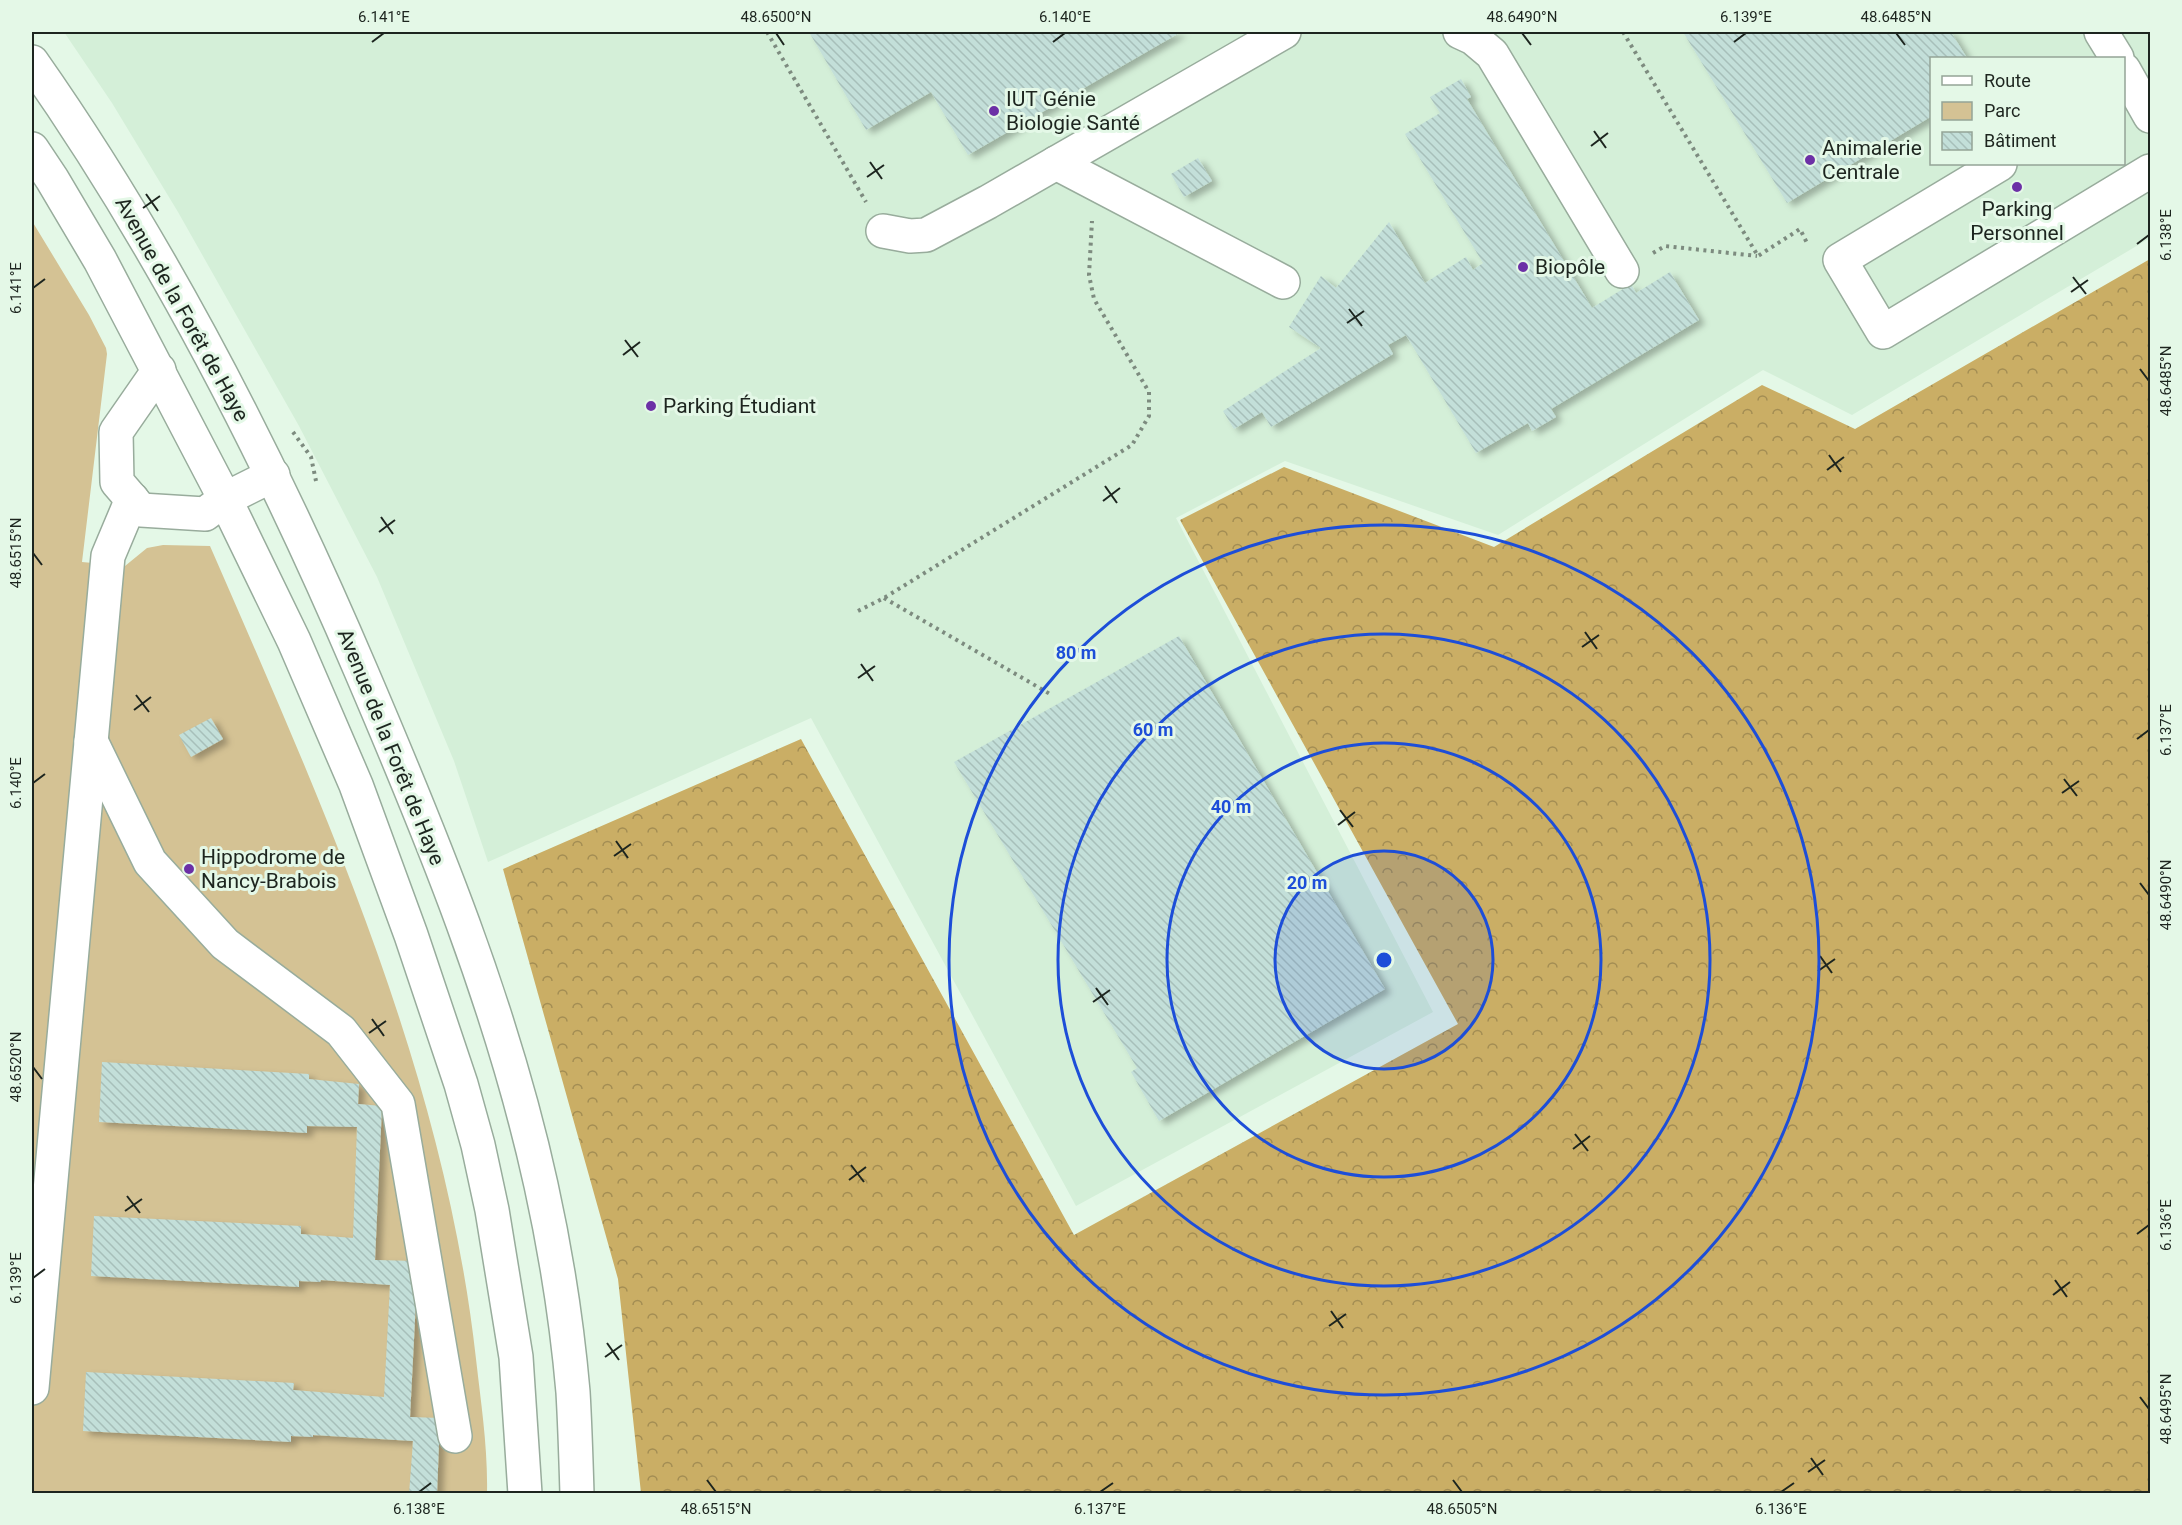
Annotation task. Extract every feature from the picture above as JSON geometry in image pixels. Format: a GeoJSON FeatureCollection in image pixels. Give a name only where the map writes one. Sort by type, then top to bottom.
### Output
{"type":"FeatureCollection","features":[{"type":"Feature","properties":{"kind":"street"},"geometry":{"type":"LineString","coordinates":[[883,231],[910,236],[926,235],[1284,32]]}},
{"type":"Feature","properties":{"kind":"street"},"geometry":{"type":"LineString","coordinates":[[1460,32],[1473,38],[1492,54],[1622,271]]}},
{"type":"Feature","properties":{"kind":"street"},"geometry":{"type":"LineString","coordinates":[[2101,32],[2117,57]]}},
{"type":"Feature","properties":{"kind":"street","name":"Avenue de la Forêt de Haye"},"geometry":{"type":"LineString","coordinates":[[32,62],[105,173],[176,292],[273,475],[329,595],[411,787],[483,980],[524,1114],[541,1186],[564,1315],[573,1394],[577,1494]]}},
{"type":"Feature","properties":{"kind":"street"},"geometry":{"type":"LineString","coordinates":[[2129,75],[2151,116]]}},
{"type":"Feature","properties":{"kind":"street"},"geometry":{"type":"LineString","coordinates":[[32,149],[100,260],[159,370],[294,641],[356,785],[411,935],[460,1083],[487,1188],[516,1357],[525,1494]]}},
{"type":"Feature","properties":{"kind":"street"},"geometry":{"type":"LineString","coordinates":[[1056,163],[1283,282]]}},
{"type":"Feature","properties":{"kind":"street"},"geometry":{"type":"LineString","coordinates":[[1998,165],[1840,260],[1883,332],[2151,171]]}},
{"type":"Feature","properties":{"kind":"street"},"geometry":{"type":"LineString","coordinates":[[159,370],[116,432],[117,482],[141,510],[205,514],[225,500],[273,475]]}},
{"type":"Feature","properties":{"kind":"street"},"geometry":{"type":"LineString","coordinates":[[32,1388],[108,556],[132,500]]}},
{"type":"Feature","properties":{"kind":"street"},"geometry":{"type":"LineString","coordinates":[[91,741],[150,862],[225,944],[341,1031],[398,1104],[455,1436]]}},
{"type":"Feature","properties":{"kind":"path"},"geometry":{"type":"LineString","coordinates":[[767,32],[883,231]]}},
{"type":"Feature","properties":{"kind":"path"},"geometry":{"type":"LineString","coordinates":[[1623,32],[1758,256]]}},
{"type":"Feature","properties":{"kind":"path"},"geometry":{"type":"LineString","coordinates":[[858,611],[884,598],[1132,445],[1149,416],[1149,392],[1094,299],[1089,275],[1093,207],[1103,187]]}},
{"type":"Feature","properties":{"kind":"path"},"geometry":{"type":"LineString","coordinates":[[1622,271],[1665,246],[1758,256],[1800,230],[1821,266],[1840,260]]}},
{"type":"Feature","properties":{"kind":"path"},"geometry":{"type":"LineString","coordinates":[[884,598],[1050,694]]}},
{"type":"Feature","properties":{"kind":"shaded area"},"geometry":{"type":"Polygon","coordinates":[[[64,32],[2150,32],[2150,238],[1852,415],[1763,370],[1498,535],[1285,461],[1176,518],[1433,1012],[1076,1206],[811,718],[488,862],[454,761],[377,577],[299,426],[178,212],[112,103],[64,32]]]}},
{"type":"Feature","properties":{"kind":"green space","name":"Hippodrome de Nancy-Brabois"},"geometry":{"type":"Polygon","coordinates":[[[32,221],[89,315],[107,354],[82,562],[125,566],[147,548],[163,545],[210,546],[295,743],[374,943],[408,1045],[437,1148],[460,1252],[482,1409],[487,1493],[32,1493],[32,221]]]}},
{"type":"Feature","properties":{"kind":"green space"},"geometry":{"type":"Polygon","coordinates":[[[2150,259],[2150,1493],[641,1493],[618,1279],[503,869],[801,739],[1074,1235],[1458,1024],[1180,520],[1284,467],[1494,547],[1762,385],[1855,429],[2150,259]]]}},
{"type":"Feature","properties":{"kind":"building","name":"IUT Génie Biologie Santé"},"geometry":{"type":"Polygon","coordinates":[[[809,32],[1181,32],[968,155],[931,92],[866,130],[809,32]]]}},
{"type":"Feature","properties":{"kind":"building","name":"Animalerie Centrale"},"geometry":{"type":"Polygon","coordinates":[[[1683,32],[1951,32],[1966,57],[1930,57],[1930,117],[1787,203],[1683,32]]]}},
{"type":"Feature","properties":{"kind":"building","name":"Biopôle"},"geometry":{"type":"Polygon","coordinates":[[[1461,79],[1471,97],[1467,99],[1592,308],[1631,284],[1636,293],[1670,272],[1699,320],[1551,409],[1556,417],[1532,431],[1528,423],[1476,453],[1406,335],[1388,345],[1393,354],[1271,427],[1262,412],[1234,429],[1223,411],[1321,348],[1289,327],[1321,276],[1336,288],[1389,222],[1425,283],[1466,257],[1473,270],[1483,263],[1405,134],[1440,113],[1430,97],[1461,79]]]}},
{"type":"Feature","properties":{"kind":"building"},"geometry":{"type":"Polygon","coordinates":[[[1198,158],[1212,181],[1184,197],[1171,174],[1198,158]]]}},
{"type":"Feature","properties":{"kind":"building"},"geometry":{"type":"Polygon","coordinates":[[[1179,636],[1385,989],[1159,1121],[1131,1072],[1137,1068],[954,762],[1179,636]]]}},
{"type":"Feature","properties":{"kind":"building"},"geometry":{"type":"Polygon","coordinates":[[[211,718],[223,739],[191,757],[179,735],[211,718]]]}},
{"type":"Feature","properties":{"kind":"building"},"geometry":{"type":"Polygon","coordinates":[[[102,1062],[309,1074],[309,1079],[359,1084],[358,1104],[382,1106],[375,1260],[418,1261],[410,1417],[440,1418],[437,1494],[409,1494],[413,1441],[313,1435],[313,1437],[291,1436],[291,1442],[83,1431],[86,1372],[294,1383],[293,1390],[384,1397],[390,1285],[321,1280],[320,1282],[299,1281],[299,1287],[91,1276],[94,1216],[301,1226],[301,1234],[353,1238],[357,1127],[307,1126],[307,1133],[99,1122],[102,1062]]]}},
{"type":"Feature","properties":{"kind":"place","name":"IUT Génie Biologie Santé"},"geometry":{"type":"Point","coordinates":[994,111]}},
{"type":"Feature","properties":{"kind":"place","name":"Animalerie Centrale"},"geometry":{"type":"Point","coordinates":[1810,160]}},
{"type":"Feature","properties":{"kind":"place","name":"Parking Personnel"},"geometry":{"type":"Point","coordinates":[2017,187]}},
{"type":"Feature","properties":{"kind":"place","name":"Biopôle"},"geometry":{"type":"Point","coordinates":[1523,267]}},
{"type":"Feature","properties":{"kind":"place","name":"Parking Étudiant"},"geometry":{"type":"Point","coordinates":[651,406]}},
{"type":"Feature","properties":{"kind":"place","name":"Hippodrome de Nancy-Brabois"},"geometry":{"type":"Point","coordinates":[189,869]}}]}
